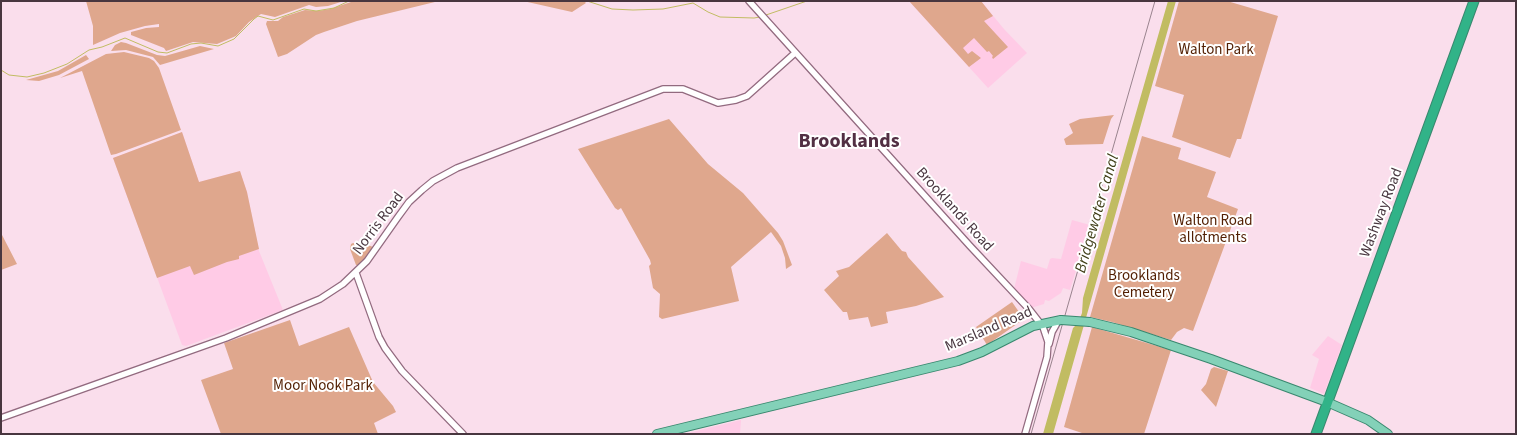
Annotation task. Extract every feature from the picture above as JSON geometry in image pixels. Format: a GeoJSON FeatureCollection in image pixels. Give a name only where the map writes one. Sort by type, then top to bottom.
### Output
{"type":"FeatureCollection","features":[{"type":"Feature","properties":{"kind":"highway","name":"Washway Road"},"geometry":{"type":"LineString","coordinates":[[1316,434],[1427,135],[1474,1]]}},
{"type":"Feature","properties":{"kind":"main road","name":"Marsland Road"},"geometry":{"type":"LineString","coordinates":[[657,434],[958,361],[982,352],[1040,323],[1090,322],[1131,332],[1204,356],[1327,402],[1368,420],[1388,434]]}},
{"type":"Feature","properties":{"kind":"street","name":"Brooklands Road"},"geometry":{"type":"LineString","coordinates":[[749,1],[970,246],[1030,309],[1046,333],[1048,348]]}},
{"type":"Feature","properties":{"kind":"street","name":"Norris Road"},"geometry":{"type":"LineString","coordinates":[[1,418],[218,341],[320,299],[356,273],[367,261],[409,202],[444,174],[663,89],[683,90],[718,103],[736,100],[747,96],[795,53]]}},
{"type":"Feature","properties":{"kind":"street"},"geometry":{"type":"LineString","coordinates":[[356,273],[379,337],[385,348],[402,371],[462,434]]}},
{"type":"Feature","properties":{"kind":"street"},"geometry":{"type":"LineString","coordinates":[[1025,434],[1052,332],[1058,323]]}},
{"type":"Feature","properties":{"kind":"shaded area"},"geometry":{"type":"Polygon","coordinates":[[[909,1],[981,1],[1027,53],[988,88],[909,1]]]}},
{"type":"Feature","properties":{"kind":"shaded area"},"geometry":{"type":"Polygon","coordinates":[[[1168,1],[1176,1],[1053,434],[1043,434],[1073,328],[1078,323],[1082,313],[1083,298],[1168,1]]]}},
{"type":"Feature","properties":{"kind":"shaded area"},"geometry":{"type":"Polygon","coordinates":[[[182,132],[199,182],[240,171],[247,192],[259,251],[283,310],[186,346],[182,345],[113,158],[182,132]]]}},
{"type":"Feature","properties":{"kind":"shaded area"},"geometry":{"type":"Polygon","coordinates":[[[1072,220],[1090,225],[1070,290],[1063,288],[1061,293],[1049,301],[1045,300],[1044,304],[1031,308],[1014,289],[1021,261],[1047,269],[1050,259],[1061,259],[1072,220]]]}},
{"type":"Feature","properties":{"kind":"shaded area"},"geometry":{"type":"Polygon","coordinates":[[[1328,336],[1342,345],[1324,394],[1310,388],[1319,359],[1312,355],[1328,336]]]}},
{"type":"Feature","properties":{"kind":"shaded area"},"geometry":{"type":"Polygon","coordinates":[[[741,420],[740,434],[685,434],[708,428],[741,420]]]}},
{"type":"Feature","properties":{"kind":"green space"},"geometry":{"type":"Polygon","coordinates":[[[86,1],[344,1],[328,6],[316,7],[309,5],[275,17],[261,14],[249,22],[236,36],[217,44],[193,42],[166,51],[164,48],[131,35],[131,32],[159,27],[159,24],[120,33],[93,45],[93,26],[86,1]]]}},
{"type":"Feature","properties":{"kind":"green space"},"geometry":{"type":"Polygon","coordinates":[[[354,1],[439,1],[357,21],[324,32],[316,35],[287,54],[278,57],[266,24],[267,21],[278,21],[283,17],[305,10],[318,11],[330,9],[354,1]]]}},
{"type":"Feature","properties":{"kind":"green space"},"geometry":{"type":"Polygon","coordinates":[[[523,1],[584,1],[586,3],[572,12],[523,1]]]}},
{"type":"Feature","properties":{"kind":"green space"},"geometry":{"type":"Polygon","coordinates":[[[909,1],[981,1],[993,16],[984,21],[1008,47],[993,59],[989,51],[987,52],[974,38],[963,48],[968,54],[972,51],[981,58],[969,67],[909,1]]]}},
{"type":"Feature","properties":{"kind":"green space","name":"Walton Park"},"geometry":{"type":"Polygon","coordinates":[[[1179,1],[1227,1],[1278,16],[1241,139],[1237,139],[1230,158],[1172,137],[1184,95],[1155,86],[1179,1]]]}},
{"type":"Feature","properties":{"kind":"green space"},"geometry":{"type":"Polygon","coordinates":[[[121,42],[165,56],[200,46],[214,49],[160,65],[153,57],[126,50],[111,51],[115,45],[121,42]]]}},
{"type":"Feature","properties":{"kind":"green space"},"geometry":{"type":"Polygon","coordinates":[[[124,52],[154,61],[159,68],[181,130],[111,155],[82,71],[60,78],[106,54],[124,52]]]}},
{"type":"Feature","properties":{"kind":"green space"},"geometry":{"type":"Polygon","coordinates":[[[86,55],[89,59],[59,75],[39,81],[26,80],[58,71],[86,55]]]}},
{"type":"Feature","properties":{"kind":"green space"},"geometry":{"type":"Polygon","coordinates":[[[1114,115],[1103,144],[1066,145],[1064,139],[1073,133],[1069,124],[1080,119],[1114,115]]]}},
{"type":"Feature","properties":{"kind":"green space"},"geometry":{"type":"Polygon","coordinates":[[[669,119],[708,164],[743,193],[778,233],[792,265],[786,269],[781,246],[771,232],[731,267],[739,301],[662,319],[659,317],[660,294],[653,288],[649,266],[651,264],[650,260],[621,208],[618,210],[615,208],[578,149],[669,119]]]}},
{"type":"Feature","properties":{"kind":"green space"},"geometry":{"type":"Polygon","coordinates":[[[182,132],[199,182],[240,171],[247,192],[259,249],[239,256],[239,259],[194,275],[190,266],[157,278],[113,158],[182,132]]]}},
{"type":"Feature","properties":{"kind":"green space","name":"Brooklands Cemetery"},"geometry":{"type":"Polygon","coordinates":[[[1142,136],[1181,148],[1178,159],[1216,172],[1207,197],[1238,209],[1193,331],[1184,328],[1177,332],[1171,340],[1090,317],[1142,136]]]}},
{"type":"Feature","properties":{"kind":"green space"},"geometry":{"type":"Polygon","coordinates":[[[1,233],[17,264],[1,270],[1,233]]]}},
{"type":"Feature","properties":{"kind":"green space"},"geometry":{"type":"Polygon","coordinates":[[[887,233],[902,251],[906,252],[908,257],[944,297],[916,306],[886,312],[888,323],[871,327],[868,317],[849,320],[847,312],[843,312],[824,290],[839,276],[836,271],[849,267],[887,233]]]}},
{"type":"Feature","properties":{"kind":"green space"},"geometry":{"type":"Polygon","coordinates":[[[353,243],[368,245],[374,249],[361,266],[356,265],[350,249],[353,243]]]}},
{"type":"Feature","properties":{"kind":"green space"},"geometry":{"type":"Polygon","coordinates":[[[1012,302],[1024,319],[987,345],[976,327],[1012,302]]]}},
{"type":"Feature","properties":{"kind":"green space","name":"Moor Nook Park"},"geometry":{"type":"Polygon","coordinates":[[[290,320],[299,346],[349,327],[373,382],[396,412],[374,423],[378,434],[221,434],[201,380],[233,369],[224,343],[290,320]]]}},
{"type":"Feature","properties":{"kind":"green space","name":"Brooklands Cemetery"},"geometry":{"type":"Polygon","coordinates":[[[1092,327],[1171,350],[1144,434],[1085,434],[1064,427],[1092,327]]]}},
{"type":"Feature","properties":{"kind":"green space"},"geometry":{"type":"Polygon","coordinates":[[[1214,367],[1228,371],[1216,407],[1201,390],[1206,384],[1211,369],[1214,367]]]}},
{"type":"Feature","properties":{"kind":"waterway"},"geometry":{"type":"LineString","coordinates":[[1,70],[9,75],[27,77],[44,73],[67,64],[89,50],[125,38],[158,52],[167,53],[191,44],[201,43],[218,46],[234,39],[258,16],[273,20],[304,9],[316,11],[334,8],[349,1]]}},
{"type":"Feature","properties":{"kind":"waterway"},"geometry":{"type":"LineString","coordinates":[[587,1],[612,9],[633,10],[663,9],[693,3],[720,17],[760,17]]}},
{"type":"Feature","properties":{"kind":"waterway"},"geometry":{"type":"LineString","coordinates":[[766,15],[807,1]]}},
{"type":"Feature","properties":{"kind":"tram line"},"geometry":{"type":"LineString","coordinates":[[1031,434],[1155,1]]}},
{"type":"Feature","properties":{"kind":"district","name":"Brooklands"},"geometry":{"type":"Point","coordinates":[849,143]}},
{"type":"Feature","properties":{"kind":"water label","name":"Bridgewater Canal"},"geometry":{"type":"Point","coordinates":[1098,214]}},
{"type":"Feature","properties":{"kind":"park label","name":"Walton Road allotments"},"geometry":{"type":"Point","coordinates":[1213,230]}}]}
